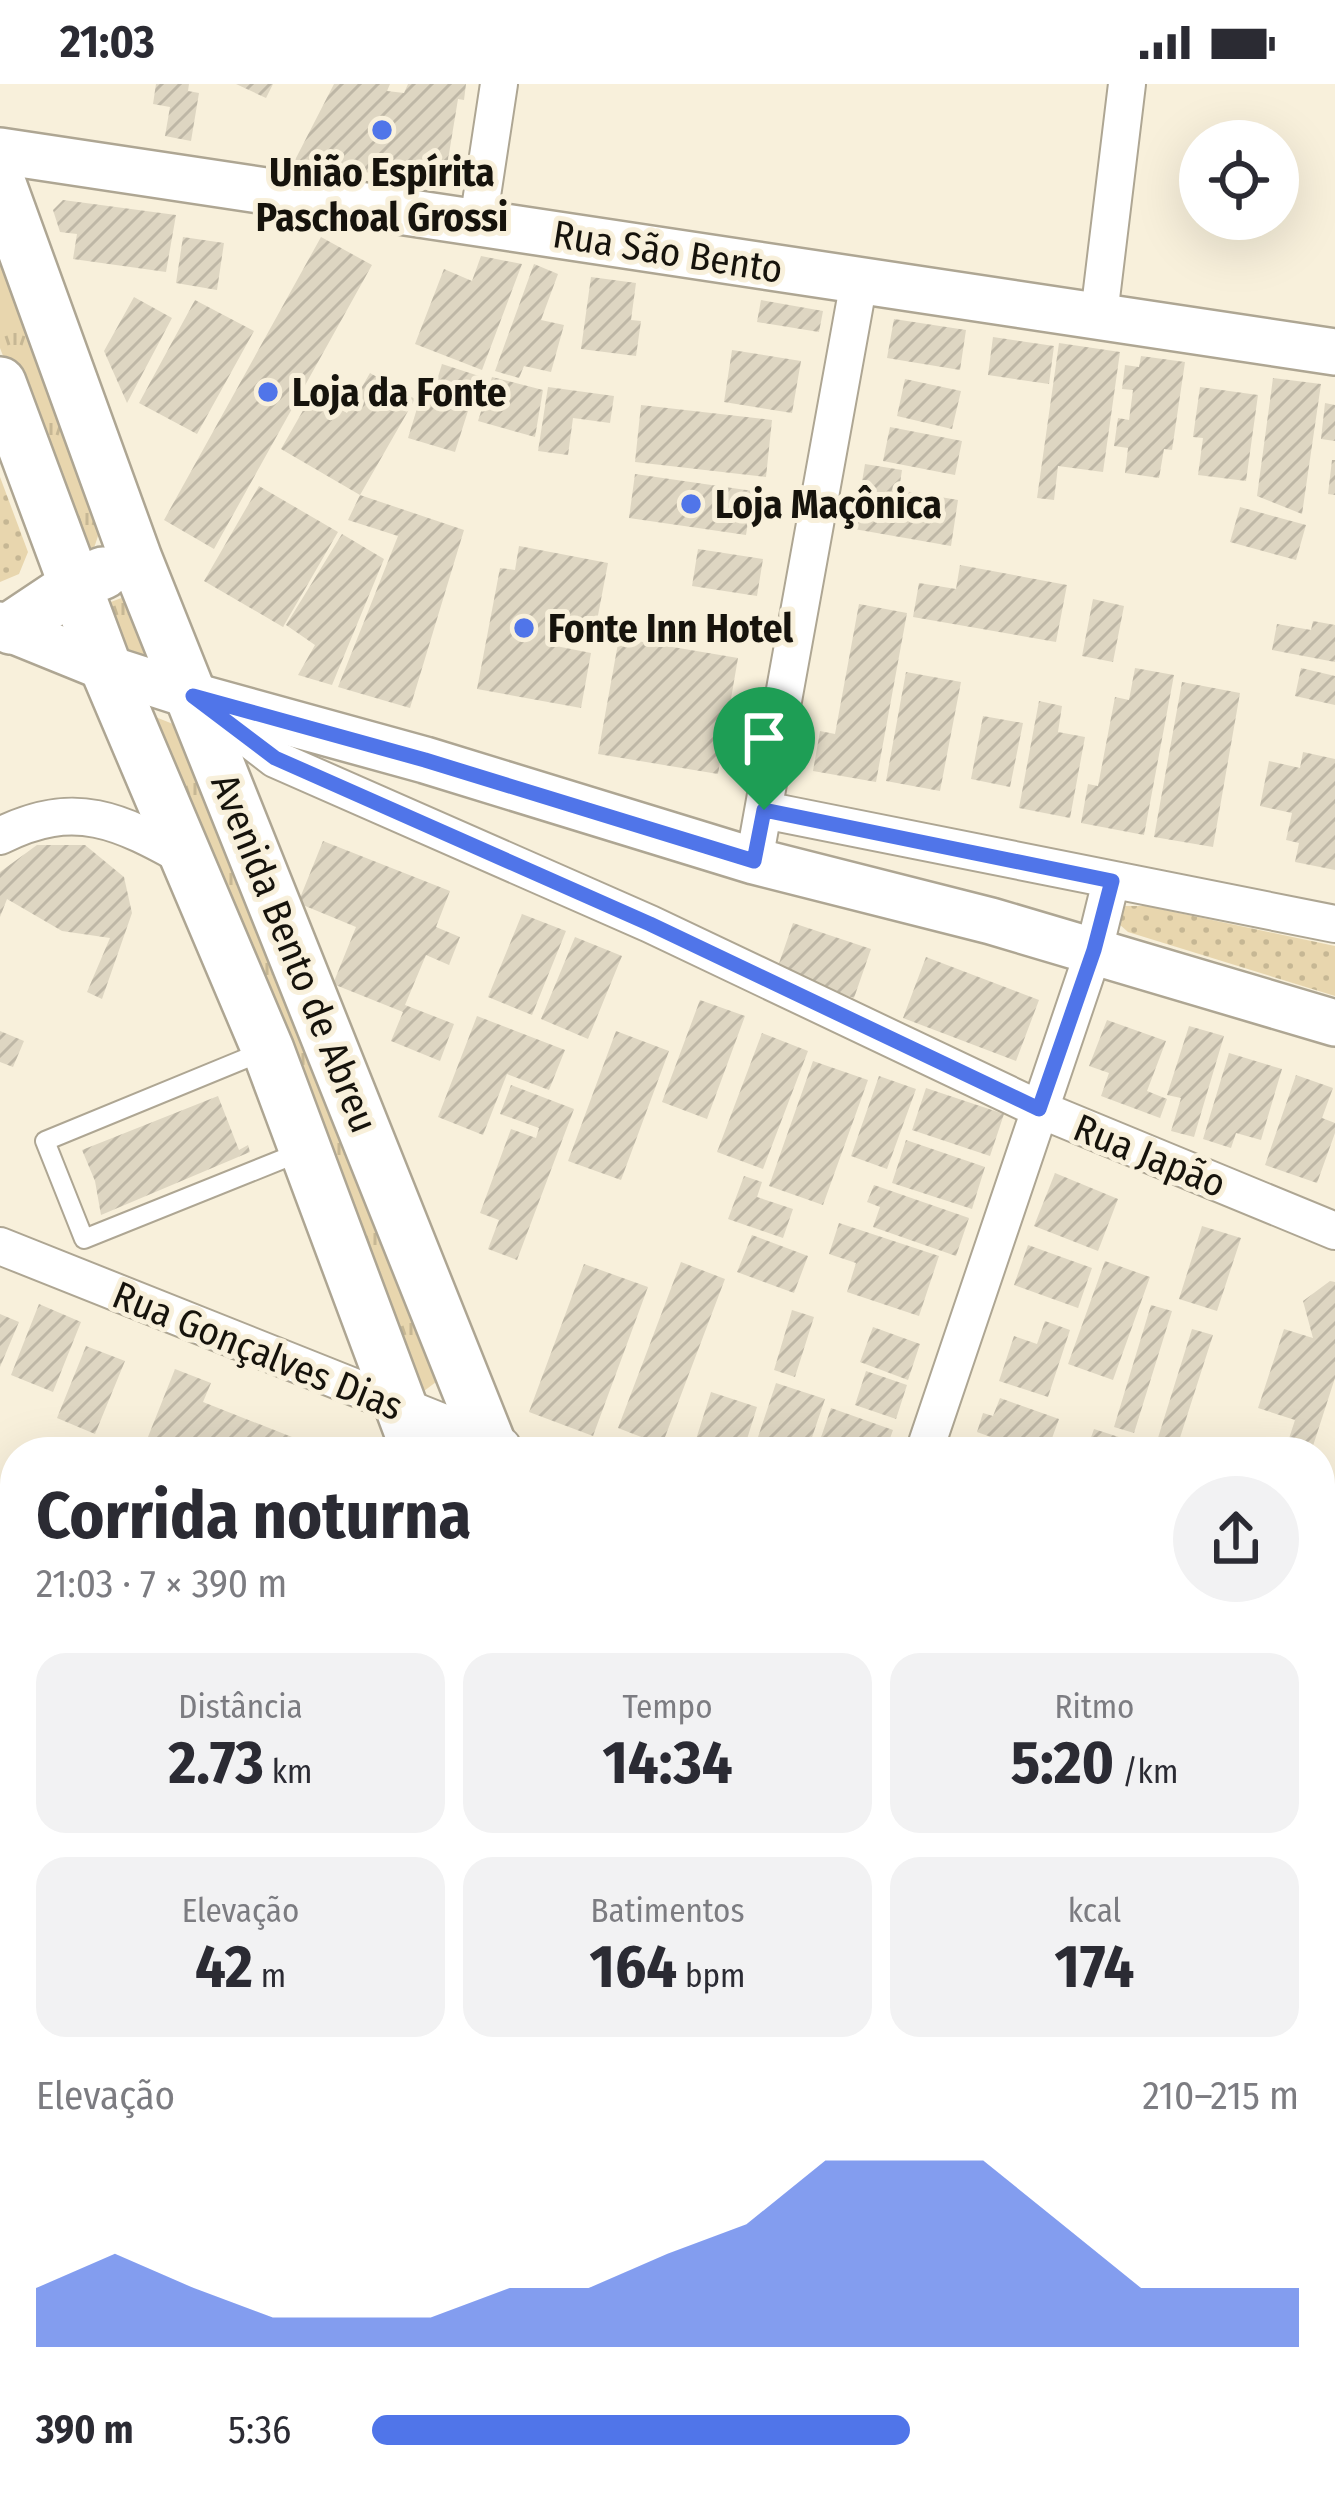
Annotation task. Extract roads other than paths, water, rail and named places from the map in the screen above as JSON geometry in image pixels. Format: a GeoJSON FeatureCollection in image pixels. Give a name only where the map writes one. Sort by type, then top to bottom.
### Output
{"type":"FeatureCollection","features":[{"type":"Feature","properties":{"kind":"main road","name":"Avenida Bento de Abreu"},"geometry":{"type":"LineString","coordinates":[[0,184],[136,559],[495,1437]]}},
{"type":"Feature","properties":{"kind":"main road","name":"Avenida Bento de Abreu"},"geometry":{"type":"LineString","coordinates":[[0,383],[106,668],[268,1050],[409,1429]]}},
{"type":"Feature","properties":{"kind":"main road"},"geometry":{"type":"LineString","coordinates":[[6,626],[77,584],[136,559]]}},
{"type":"Feature","properties":{"kind":"street"},"geometry":{"type":"LineString","coordinates":[[478,221],[499,84]]}},
{"type":"Feature","properties":{"kind":"street"},"geometry":{"type":"LineString","coordinates":[[1099,315],[1127,84]]}},
{"type":"Feature","properties":{"kind":"street","name":"Rua São Bento"},"geometry":{"type":"LineString","coordinates":[[0,151],[1335,352]]}},
{"type":"Feature","properties":{"kind":"street"},"geometry":{"type":"LineString","coordinates":[[754,861],[859,281]]}},
{"type":"Feature","properties":{"kind":"street"},"geometry":{"type":"LineString","coordinates":[[6,626],[106,668],[193,696],[425,760],[754,861],[1094,950],[1335,1023]]}},
{"type":"Feature","properties":{"kind":"street","name":"Rua Japão"},"geometry":{"type":"LineString","coordinates":[[193,696],[275,758],[650,924],[1039,1109],[1335,1231]]}},
{"type":"Feature","properties":{"kind":"street"},"geometry":{"type":"LineString","coordinates":[[764,810],[1335,924]]}},
{"type":"Feature","properties":{"kind":"street"},"geometry":{"type":"LineString","coordinates":[[0,836],[26,823],[89,814],[138,831],[188,859]]}},
{"type":"Feature","properties":{"kind":"street"},"geometry":{"type":"LineString","coordinates":[[929,1437],[1094,950],[1112,881]]}},
{"type":"Feature","properties":{"kind":"street","name":"Rua Gonçalves Dias"},"geometry":{"type":"LineString","coordinates":[[0,1246],[409,1429],[447,1437]]}},
{"type":"Feature","properties":{"kind":"lane"},"geometry":{"type":"LineString","coordinates":[[268,1050],[45,1141],[84,1239],[306,1150]]}},
{"type":"Feature","properties":{"kind":"place","name":"União Espírita Paschoal Grossi"},"geometry":{"type":"Point","coordinates":[382,130]}},
{"type":"Feature","properties":{"kind":"place","name":"Loja da Fonte"},"geometry":{"type":"Point","coordinates":[268,392]}},
{"type":"Feature","properties":{"kind":"place","name":"Loja Maçônica"},"geometry":{"type":"Point","coordinates":[691,504]}},
{"type":"Feature","properties":{"kind":"place","name":"Fonte Inn Hotel"},"geometry":{"type":"Point","coordinates":[524,628]}}]}
